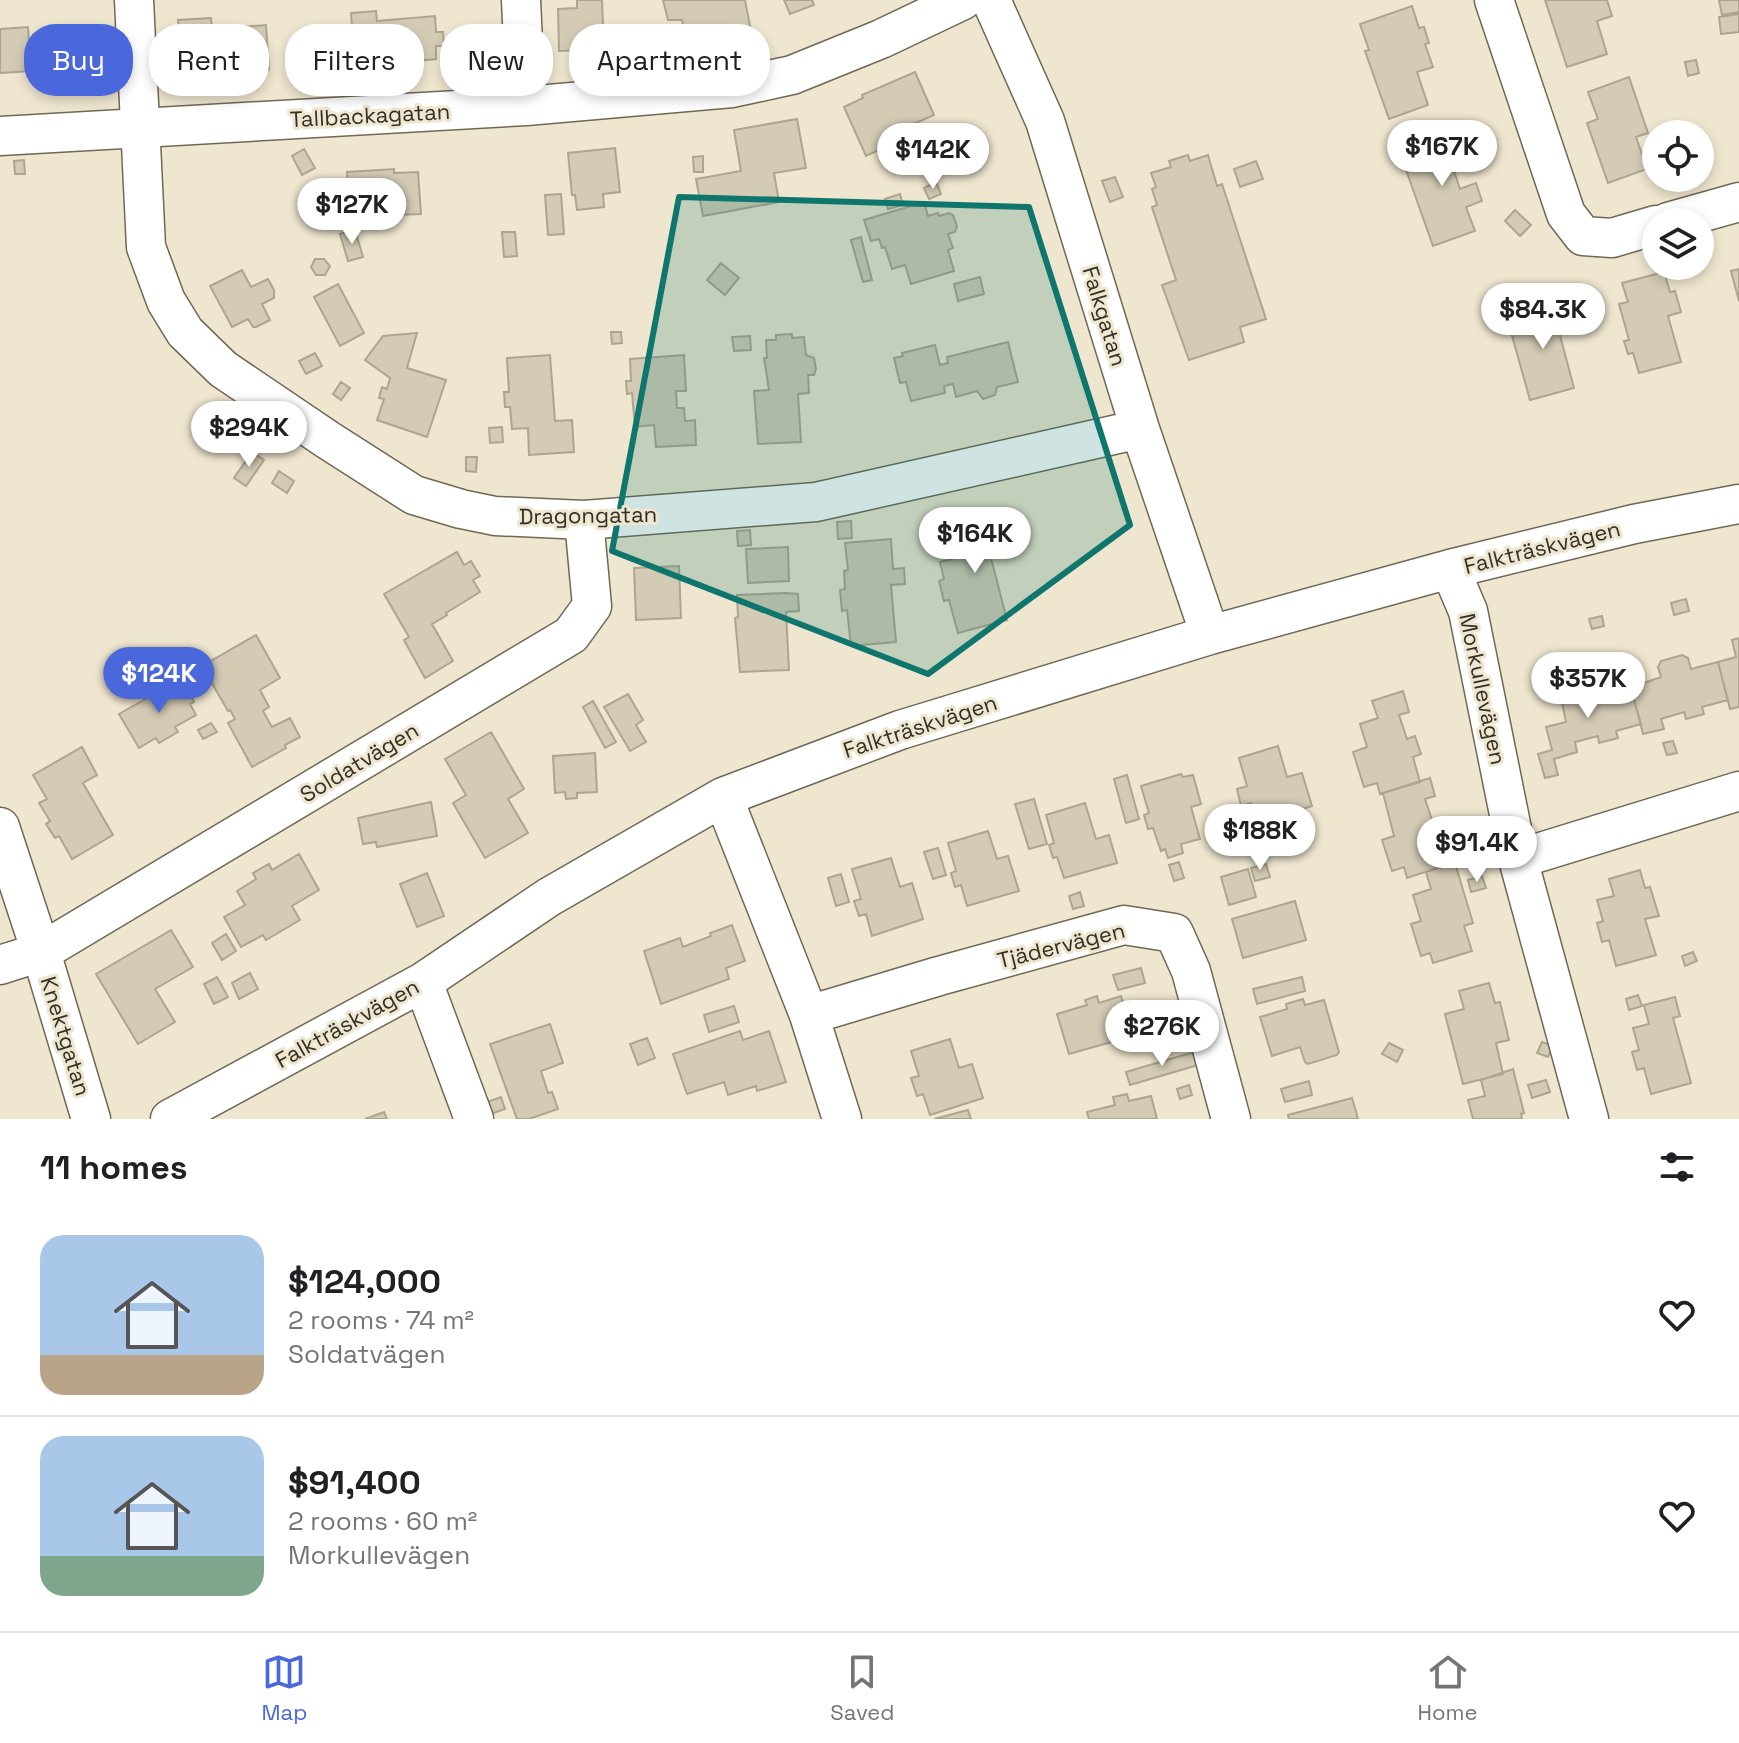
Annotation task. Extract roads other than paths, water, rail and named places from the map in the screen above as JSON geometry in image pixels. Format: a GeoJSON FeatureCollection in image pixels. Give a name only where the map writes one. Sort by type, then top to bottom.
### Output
{"type":"FeatureCollection","features":[{"type":"Feature","properties":{"kind":"street","name":"Dragongatan"},"geometry":{"type":"LineString","coordinates":[[134,0],[146,247],[166,301],[185,332],[223,369],[414,495],[495,516],[584,520],[816,502],[1140,429]]}},
{"type":"Feature","properties":{"kind":"street"},"geometry":{"type":"LineString","coordinates":[[521,0],[526,106]]}},
{"type":"Feature","properties":{"kind":"street","name":"Tallbackagatan"},"geometry":{"type":"LineString","coordinates":[[0,136],[526,106],[732,88],[792,75],[881,39],[963,0]]}},
{"type":"Feature","properties":{"kind":"street","name":"Falkgatan"},"geometry":{"type":"LineString","coordinates":[[991,0],[1045,121],[1140,429],[1210,635]]}},
{"type":"Feature","properties":{"kind":"street"},"geometry":{"type":"LineString","coordinates":[[1494,0],[1566,214],[1583,236],[1612,238],[1642,229]]}},
{"type":"Feature","properties":{"kind":"street"},"geometry":{"type":"LineString","coordinates":[[1714,209],[1739,202]]}},
{"type":"Feature","properties":{"kind":"street","name":"Falkträskvägen"},"geometry":{"type":"LineString","coordinates":[[170,1119],[423,982],[549,897],[723,797],[900,730],[1210,635],[1450,569],[1634,524],[1739,504]]}},
{"type":"Feature","properties":{"kind":"street","name":"Soldatvägen"},"geometry":{"type":"LineString","coordinates":[[41,952],[571,635],[592,606],[584,520]]}},
{"type":"Feature","properties":{"kind":"street","name":"Morkullevägen"},"geometry":{"type":"LineString","coordinates":[[1450,569],[1468,611],[1518,859],[1589,1119]]}},
{"type":"Feature","properties":{"kind":"street"},"geometry":{"type":"LineString","coordinates":[[1518,859],[1739,791]]}},
{"type":"Feature","properties":{"kind":"street"},"geometry":{"type":"LineString","coordinates":[[723,797],[809,1015],[842,1119]]}},
{"type":"Feature","properties":{"kind":"street","name":"Knektgatan"},"geometry":{"type":"LineString","coordinates":[[0,827],[91,1119]]}},
{"type":"Feature","properties":{"kind":"street","name":"Tjädervägen"},"geometry":{"type":"LineString","coordinates":[[809,1015],[1124,925],[1174,933],[1191,971],[1231,1119]]}},
{"type":"Feature","properties":{"kind":"street","name":"Knektgatan"},"geometry":{"type":"LineString","coordinates":[[0,965],[41,952]]}},
{"type":"Feature","properties":{"kind":"street"},"geometry":{"type":"LineString","coordinates":[[423,982],[474,1119]]}}]}
